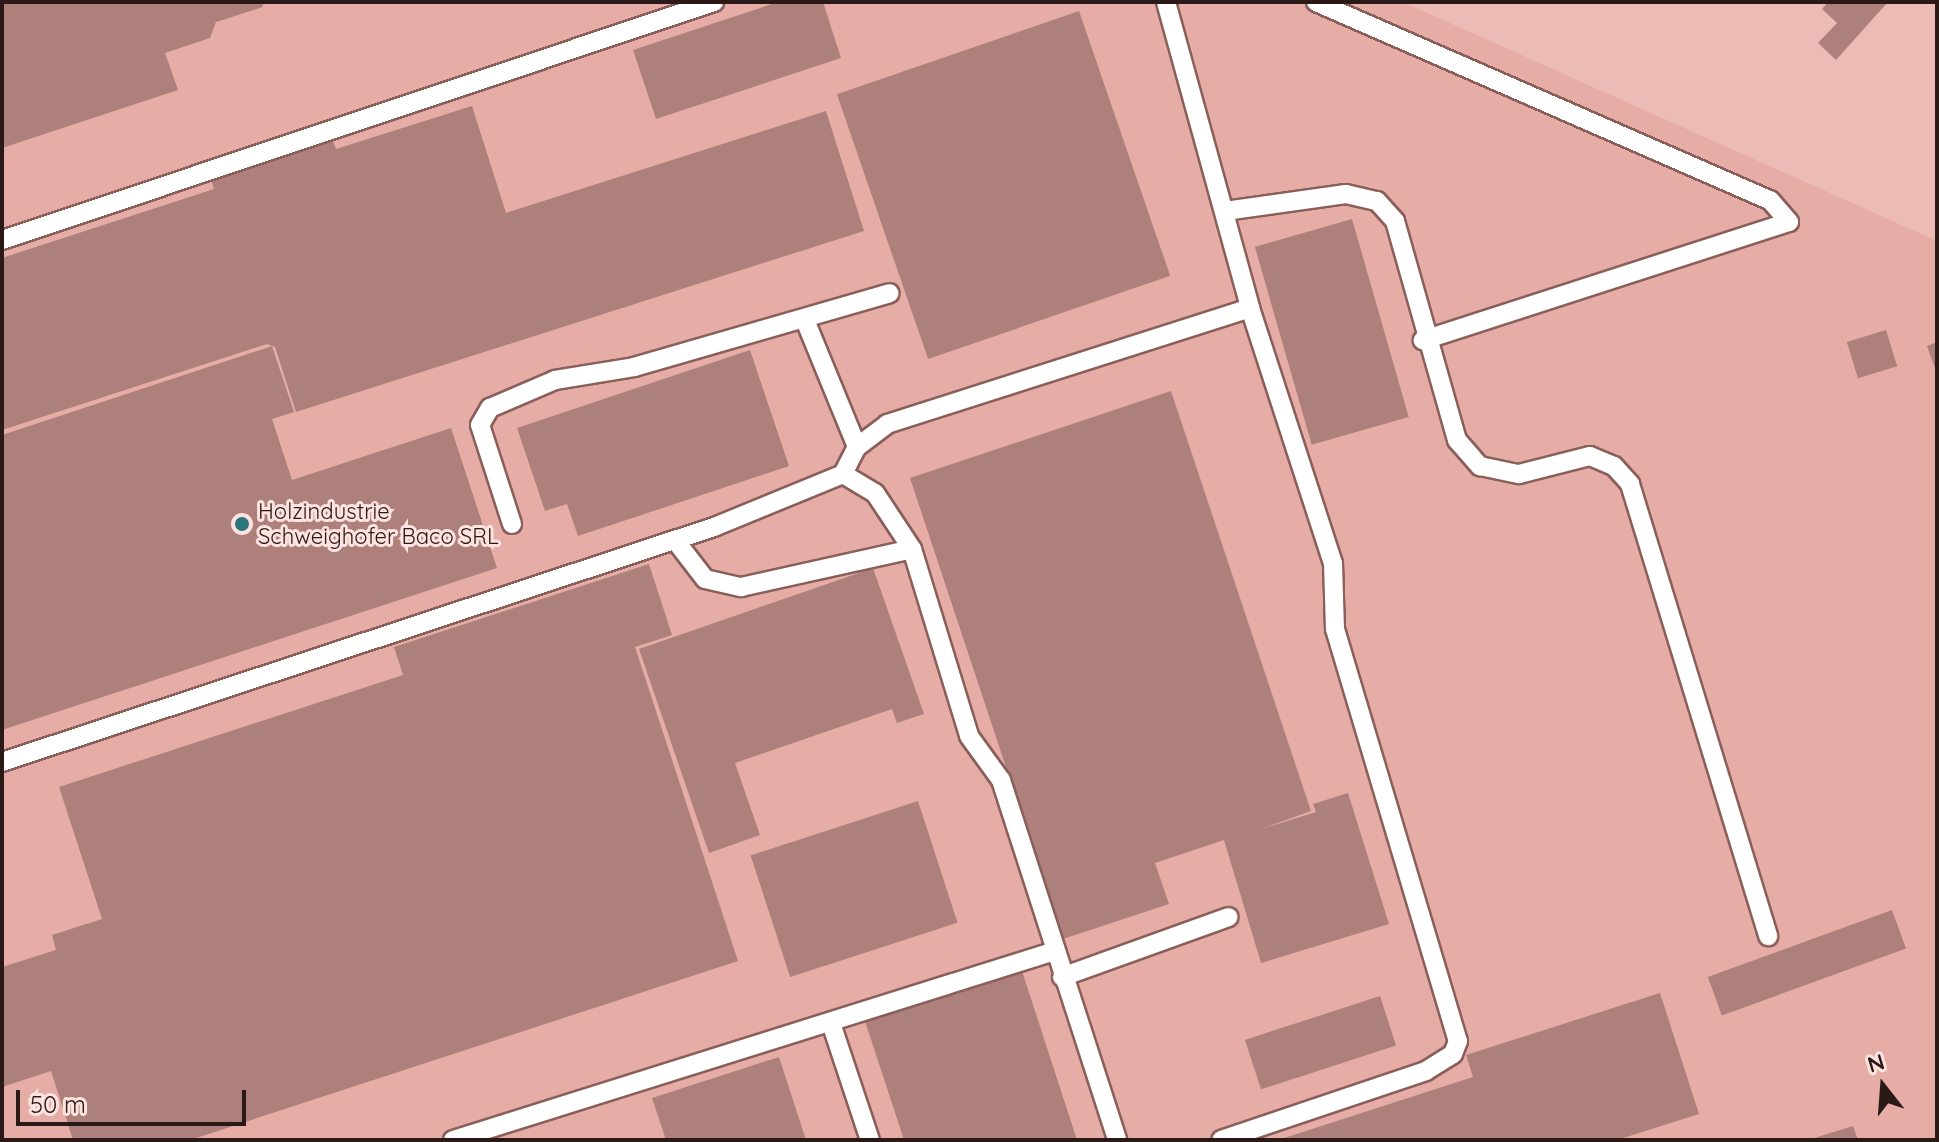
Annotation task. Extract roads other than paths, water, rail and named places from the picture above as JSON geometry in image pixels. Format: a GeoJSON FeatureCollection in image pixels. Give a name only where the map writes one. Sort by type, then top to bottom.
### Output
{"type":"FeatureCollection","features":[{"type":"Feature","properties":{"kind":"lane"},"geometry":{"type":"LineString","coordinates":[[2,240],[714,2]]}},
{"type":"Feature","properties":{"kind":"lane"},"geometry":{"type":"LineString","coordinates":[[1166,2],[1250,308],[1333,563],[1335,629],[1458,1041],[1453,1054],[1426,1071],[1221,1140]]}},
{"type":"Feature","properties":{"kind":"lane"},"geometry":{"type":"LineString","coordinates":[[1316,2],[1770,200],[1789,222],[1423,340]]}},
{"type":"Feature","properties":{"kind":"lane"},"geometry":{"type":"LineString","coordinates":[[1225,211],[1346,194],[1377,201],[1395,221],[1423,340],[1457,440],[1480,466],[1519,474],[1590,456],[1614,466],[1630,484],[1768,936]]}},
{"type":"Feature","properties":{"kind":"lane"},"geometry":{"type":"LineString","coordinates":[[512,524],[480,425],[490,408],[555,380],[634,367],[890,293]]}},
{"type":"Feature","properties":{"kind":"lane"},"geometry":{"type":"LineString","coordinates":[[2,762],[675,540],[843,474],[857,447],[887,424],[1250,308]]}},
{"type":"Feature","properties":{"kind":"lane"},"geometry":{"type":"LineString","coordinates":[[805,320],[857,447]]}},
{"type":"Feature","properties":{"kind":"lane"},"geometry":{"type":"LineString","coordinates":[[843,474],[875,493],[912,549],[969,736],[1001,780],[1117,1140]]}},
{"type":"Feature","properties":{"kind":"lane"},"geometry":{"type":"LineString","coordinates":[[675,540],[705,579],[741,587],[912,549]]}},
{"type":"Feature","properties":{"kind":"lane"},"geometry":{"type":"LineString","coordinates":[[1062,977],[1229,917]]}},
{"type":"Feature","properties":{"kind":"lane"},"geometry":{"type":"LineString","coordinates":[[458,1139],[832,1026],[1055,951]]}},
{"type":"Feature","properties":{"kind":"lane"},"geometry":{"type":"LineString","coordinates":[[832,1026],[870,1140]]}},
{"type":"Feature","properties":{"kind":"place","name":"Holzindustrie Schweighofer Baco SRL"},"geometry":{"type":"Point","coordinates":[242,524]}}]}
